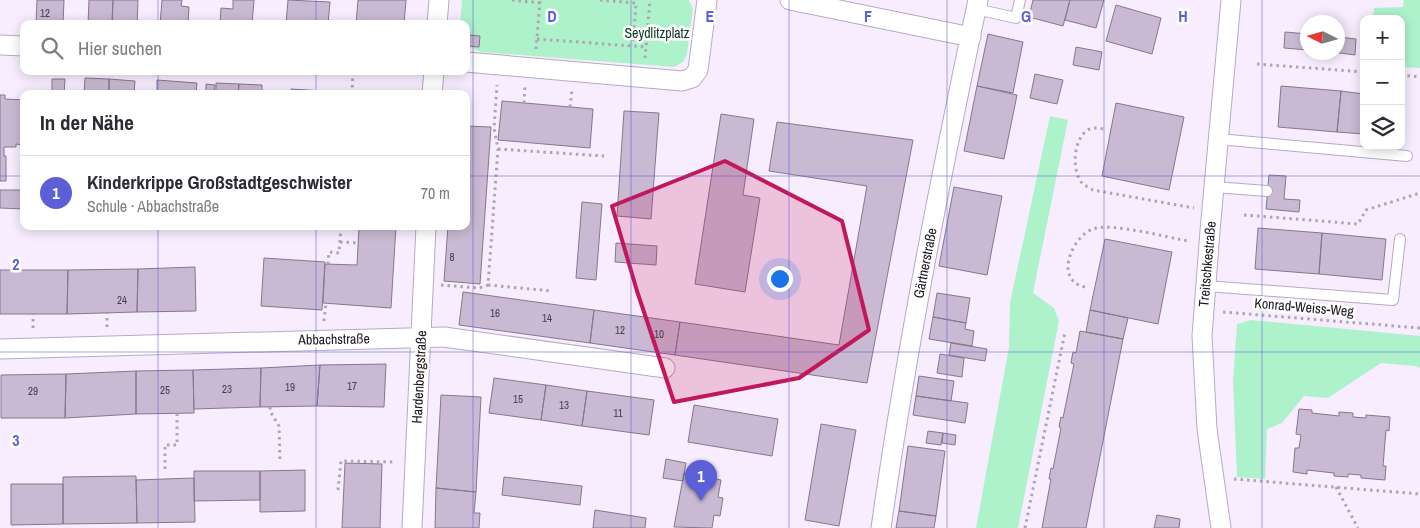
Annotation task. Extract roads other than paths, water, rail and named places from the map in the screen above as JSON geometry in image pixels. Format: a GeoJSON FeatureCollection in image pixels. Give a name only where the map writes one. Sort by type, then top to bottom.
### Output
{"type":"FeatureCollection","features":[{"type":"Feature","properties":{"kind":"street"},"geometry":{"type":"LineString","coordinates":[[437,20],[439,0]]}},
{"type":"Feature","properties":{"kind":"street"},"geometry":{"type":"LineString","coordinates":[[470,62],[682,81],[692,78],[698,70],[707,0]]}},
{"type":"Feature","properties":{"kind":"street"},"geometry":{"type":"LineString","coordinates":[[790,0],[971,37]]}},
{"type":"Feature","properties":{"kind":"street","name":"Treitschkestraße"},"geometry":{"type":"LineString","coordinates":[[1221,528],[1207,429],[1203,312],[1231,0]]}},
{"type":"Feature","properties":{"kind":"street","name":"Gärtnerstraße"},"geometry":{"type":"LineString","coordinates":[[881,528],[892,448],[915,313],[977,5]]}},
{"type":"Feature","properties":{"kind":"street"},"geometry":{"type":"LineString","coordinates":[[0,45],[20,46]]}},
{"type":"Feature","properties":{"kind":"street"},"geometry":{"type":"LineString","coordinates":[[432,90],[434,75]]}},
{"type":"Feature","properties":{"kind":"street","name":"Hardenbergstraße"},"geometry":{"type":"LineString","coordinates":[[412,528],[426,230]]}},
{"type":"Feature","properties":{"kind":"street","name":"Abbachstraße"},"geometry":{"type":"LineString","coordinates":[[0,348],[420,336],[444,337],[665,368]]}},
{"type":"Feature","properties":{"kind":"lane"},"geometry":{"type":"LineString","coordinates":[[977,5],[1016,18],[1020,0]]}},
{"type":"Feature","properties":{"kind":"lane"},"geometry":{"type":"LineString","coordinates":[[1218,139],[1407,156]]}},
{"type":"Feature","properties":{"kind":"lane"},"geometry":{"type":"LineString","coordinates":[[1214,187],[1267,192]]}},
{"type":"Feature","properties":{"kind":"lane"},"geometry":{"type":"LineString","coordinates":[[1206,286],[1393,300],[1400,239]]}},
{"type":"Feature","properties":{"kind":"place","name":"Kinderkrippe Großstadtgeschwister"},"geometry":{"type":"Point","coordinates":[701,501]}},
{"type":"Feature","properties":{"kind":"park label","name":"Seydlitzplatz"},"geometry":{"type":"Point","coordinates":[657,33]}}]}
